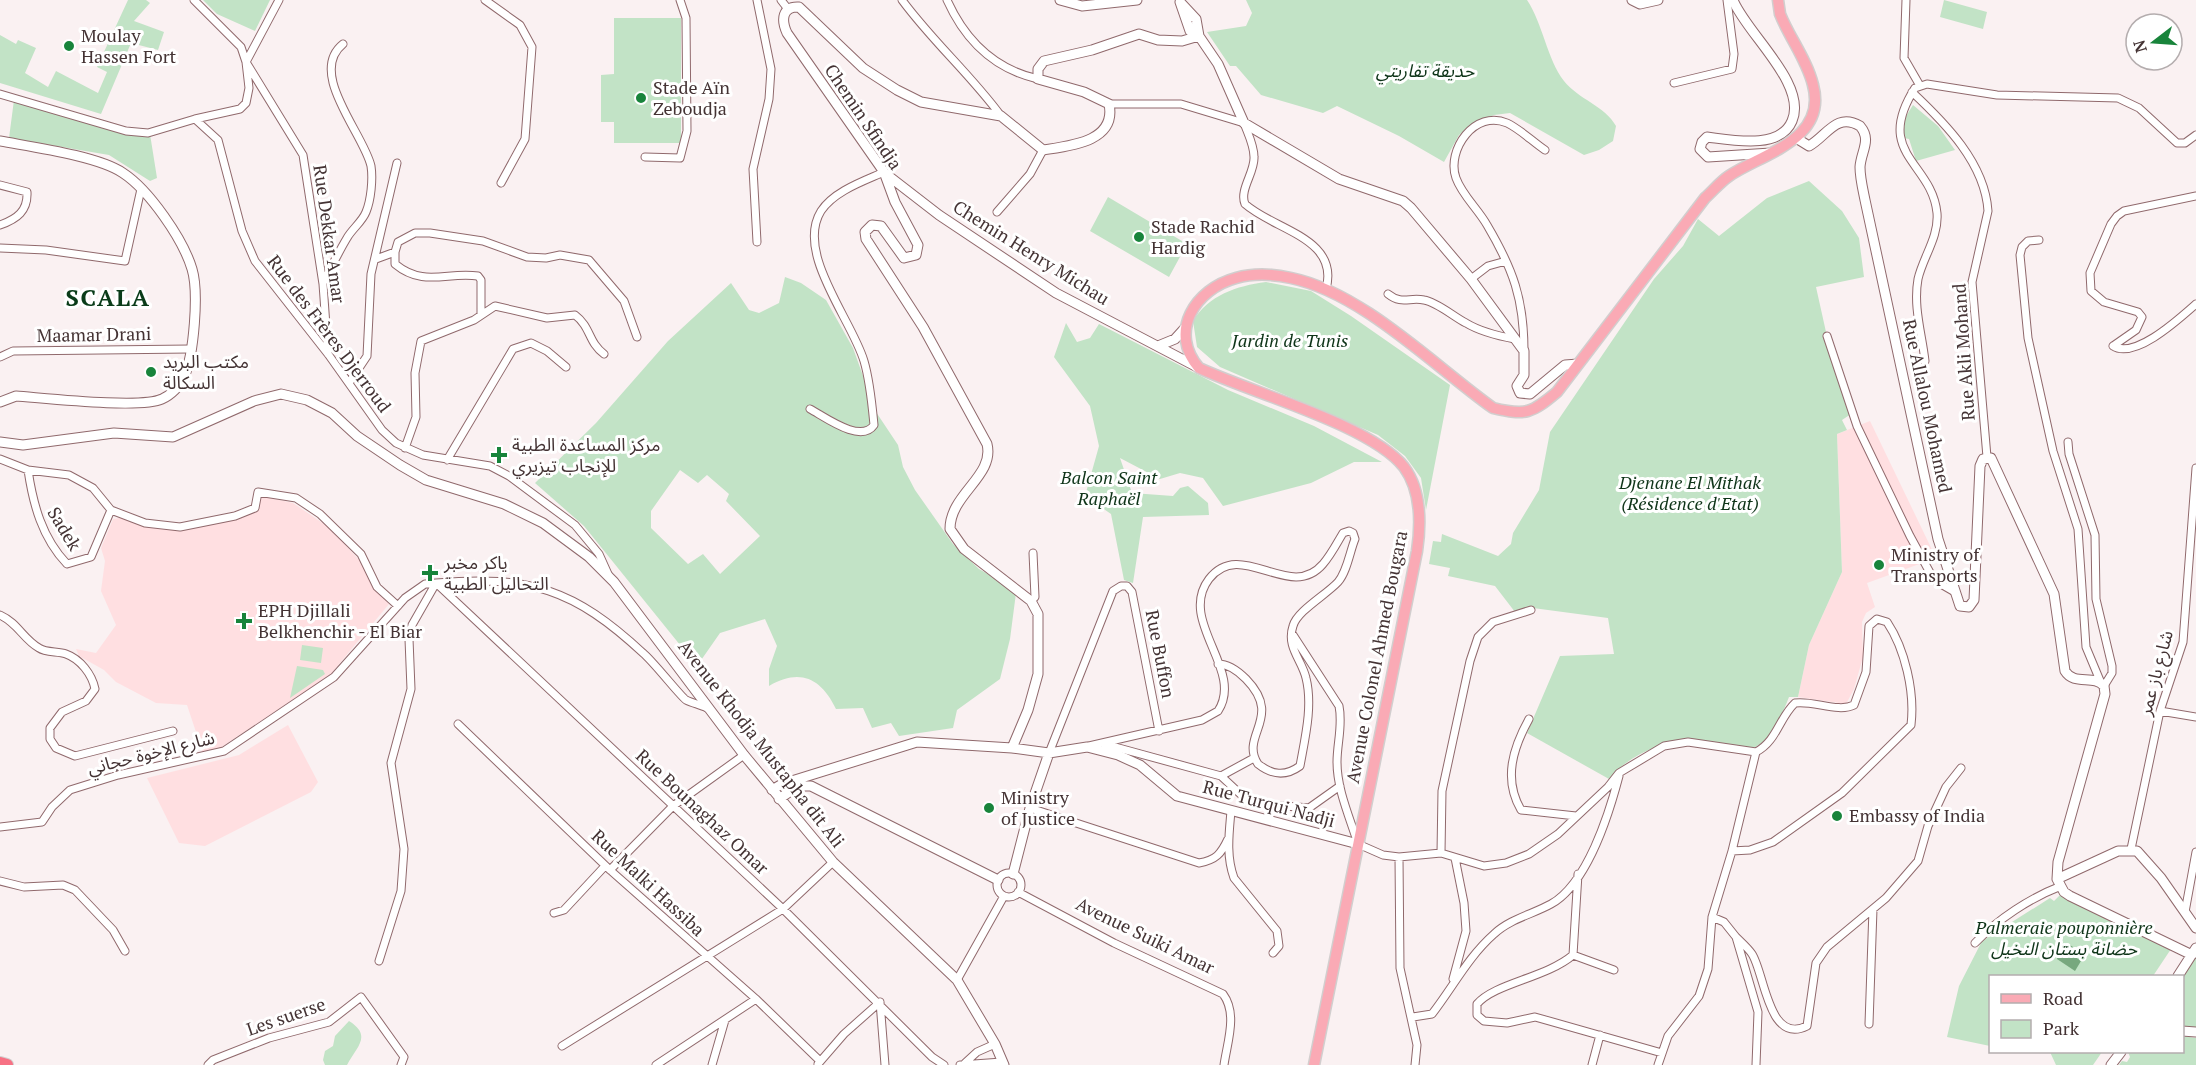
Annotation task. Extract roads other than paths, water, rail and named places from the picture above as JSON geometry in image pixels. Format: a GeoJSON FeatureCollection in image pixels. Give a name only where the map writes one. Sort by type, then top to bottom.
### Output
{"type":"FeatureCollection","features":[{"type":"Feature","properties":{"kind":"highway"},"geometry":{"type":"LineString","coordinates":[[0,1063],[7,1065]]}},
{"type":"Feature","properties":{"kind":"main road"},"geometry":{"type":"LineString","coordinates":[[1199,368],[1188,352],[1185,328],[1195,304],[1216,286],[1236,278],[1266,274],[1290,278],[1326,289],[1350,301],[1493,408],[1514,414],[1531,411],[1557,392],[1706,198],[1729,176],[1774,153],[1796,138],[1811,114],[1814,88],[1810,74],[1779,14],[1778,0]]}},
{"type":"Feature","properties":{"kind":"main road","name":"Avenue Colonel Ahmed Bougara"},"geometry":{"type":"LineString","coordinates":[[1199,368],[1368,439],[1387,450],[1404,468],[1413,484],[1418,504],[1419,541],[1314,1065]]}},
{"type":"Feature","properties":{"kind":"street","name":"Rue Dekkar Amar"},"geometry":{"type":"LineString","coordinates":[[194,0],[241,47],[246,62],[303,155],[323,284],[328,354]]}},
{"type":"Feature","properties":{"kind":"street"},"geometry":{"type":"LineString","coordinates":[[0,94],[126,131],[148,133],[240,109],[246,103],[249,88],[246,62],[279,0]]}},
{"type":"Feature","properties":{"kind":"street"},"geometry":{"type":"LineString","coordinates":[[485,0],[520,25],[532,47],[525,139],[501,183]]}},
{"type":"Feature","properties":{"kind":"street"},"geometry":{"type":"LineString","coordinates":[[645,157],[680,158],[687,131],[686,18],[680,0]]}},
{"type":"Feature","properties":{"kind":"street"},"geometry":{"type":"LineString","coordinates":[[757,242],[753,169],[769,99],[771,69],[758,0]]}},
{"type":"Feature","properties":{"kind":"street"},"geometry":{"type":"LineString","coordinates":[[781,0],[788,9]]}},
{"type":"Feature","properties":{"kind":"street"},"geometry":{"type":"LineString","coordinates":[[903,0],[926,32],[981,88],[1001,116]]}},
{"type":"Feature","properties":{"kind":"street"},"geometry":{"type":"LineString","coordinates":[[947,0],[968,38],[998,64],[1022,75],[1084,92],[1109,104],[1181,104],[1244,123],[1339,179],[1403,201],[1418,215],[1471,279],[1524,351]]}},
{"type":"Feature","properties":{"kind":"street"},"geometry":{"type":"LineString","coordinates":[[1060,0],[1082,6],[1137,0]]}},
{"type":"Feature","properties":{"kind":"street"},"geometry":{"type":"LineString","coordinates":[[1169,0],[1180,2],[1190,31],[1198,36],[1232,90],[1254,158],[1252,172],[1243,194],[1245,204],[1318,250],[1328,267],[1326,289]]}},
{"type":"Feature","properties":{"kind":"street"},"geometry":{"type":"LineString","coordinates":[[1632,0],[1640,4],[1658,0]]}},
{"type":"Feature","properties":{"kind":"street"},"geometry":{"type":"LineString","coordinates":[[1674,83],[1731,69],[1734,54],[1727,0]]}},
{"type":"Feature","properties":{"kind":"street"},"geometry":{"type":"LineString","coordinates":[[1733,0],[1786,79],[1794,101],[1794,116],[1783,134],[1739,141],[1707,137],[1701,144],[1701,151],[1708,157],[1774,153]]}},
{"type":"Feature","properties":{"kind":"street"},"geometry":{"type":"LineString","coordinates":[[1906,0],[1905,58],[1919,84]]}},
{"type":"Feature","properties":{"kind":"street","name":"Chemin Sfindja"},"geometry":{"type":"LineString","coordinates":[[1031,601],[964,549],[950,530],[951,512],[986,465],[988,449],[923,327],[866,239],[868,227],[877,224],[883,227],[902,257],[912,258],[918,250],[884,172],[786,33],[783,14],[788,9],[800,7],[863,68],[921,102],[1001,116],[1043,150]]}},
{"type":"Feature","properties":{"kind":"street"},"geometry":{"type":"LineString","coordinates":[[1038,79],[1038,69],[1044,61],[1092,50],[1139,33],[1158,40],[1182,41],[1198,36]]}},
{"type":"Feature","properties":{"kind":"street"},"geometry":{"type":"LineString","coordinates":[[323,284],[348,236],[366,212],[371,188],[371,165],[337,96],[332,78],[331,63],[335,50],[343,44]]}},
{"type":"Feature","properties":{"kind":"street"},"geometry":{"type":"LineString","coordinates":[[1919,84],[1912,92],[1900,121],[1899,130],[1911,162],[1931,194],[1937,214],[1937,226],[1918,279],[1916,306],[1925,362]]}},
{"type":"Feature","properties":{"kind":"street"},"geometry":{"type":"LineString","coordinates":[[1919,84],[1997,95],[2118,98],[2139,108],[2176,143],[2185,143],[2196,135]]}},
{"type":"Feature","properties":{"kind":"street","name":"Rue Akli Mohand"},"geometry":{"type":"LineString","coordinates":[[1912,92],[1950,129],[1970,160],[1987,201],[1988,211],[1972,282],[1986,458]]}},
{"type":"Feature","properties":{"kind":"street"},"geometry":{"type":"LineString","coordinates":[[997,212],[1030,174],[1043,150],[1076,146],[1092,139],[1107,125],[1111,114],[1109,104]]}},
{"type":"Feature","properties":{"kind":"street","name":"Rue des Frères Djerroud"},"geometry":{"type":"LineString","coordinates":[[195,119],[218,140],[242,231],[255,261],[350,383],[382,430],[405,448],[447,460],[490,466],[516,480],[585,535],[599,554],[609,577]]}},
{"type":"Feature","properties":{"kind":"street"},"geometry":{"type":"LineString","coordinates":[[1545,150],[1507,123],[1498,121],[1470,130],[1455,152],[1456,179],[1487,224],[1519,292],[1526,328],[1524,375],[1517,386],[1523,394],[1532,393],[1565,364],[1578,364]]}},
{"type":"Feature","properties":{"kind":"street","name":"Rue Allalou Mohamed"},"geometry":{"type":"LineString","coordinates":[[1796,138],[1809,146],[1827,129],[1844,122],[1860,126],[1865,134],[1866,146],[1860,166],[1865,200],[1938,539],[1953,591],[1962,608],[1972,604],[1974,600],[1980,466],[1986,458]]}},
{"type":"Feature","properties":{"kind":"street"},"geometry":{"type":"LineString","coordinates":[[0,141],[108,165],[127,175],[141,189],[175,233],[193,272],[195,283],[188,365],[183,380],[161,400],[138,404],[16,396],[0,402]]}},
{"type":"Feature","properties":{"kind":"street"},"geometry":{"type":"LineString","coordinates":[[350,383],[367,356],[371,274],[396,163]]}},
{"type":"Feature","properties":{"kind":"street"},"geometry":{"type":"LineString","coordinates":[[810,409],[842,427],[862,432],[869,431],[874,425],[864,360],[824,276],[814,236],[818,217],[829,201],[884,172]]}},
{"type":"Feature","properties":{"kind":"street","name":"Chemin Henry Michau"},"geometry":{"type":"LineString","coordinates":[[884,172],[939,215],[1056,292],[1199,368]]}},
{"type":"Feature","properties":{"kind":"street"},"geometry":{"type":"LineString","coordinates":[[0,185],[27,192],[28,202],[14,220],[0,225]]}},
{"type":"Feature","properties":{"kind":"street"},"geometry":{"type":"LineString","coordinates":[[0,248],[46,250],[125,261],[141,189]]}},
{"type":"Feature","properties":{"kind":"street"},"geometry":{"type":"LineString","coordinates":[[2196,196],[2124,211],[2117,216],[2111,224],[2090,273],[2089,283],[2095,297],[2141,315],[2136,330],[2113,346],[2119,350],[2135,348],[2168,328],[2196,304]]}},
{"type":"Feature","properties":{"kind":"street"},"geometry":{"type":"LineString","coordinates":[[481,314],[482,280],[478,276],[442,279],[407,273],[395,264],[398,242],[415,233],[430,233],[483,241],[527,257],[546,258],[560,255],[589,260],[624,301],[637,337]]}},
{"type":"Feature","properties":{"kind":"street"},"geometry":{"type":"LineString","coordinates":[[2039,240],[2028,241],[2020,251],[2025,319],[2051,444],[2078,529],[2089,658],[2103,684],[2105,694],[2058,862],[2059,882],[2064,892],[2081,903],[2194,952],[2179,975]]}},
{"type":"Feature","properties":{"kind":"street"},"geometry":{"type":"LineString","coordinates":[[376,259],[395,252]]}},
{"type":"Feature","properties":{"kind":"street"},"geometry":{"type":"LineString","coordinates":[[1471,279],[1488,266],[1506,261]]}},
{"type":"Feature","properties":{"kind":"street"},"geometry":{"type":"LineString","coordinates":[[1388,294],[1396,301],[1424,300],[1469,325],[1494,335],[1517,339]]}},
{"type":"Feature","properties":{"kind":"street"},"geometry":{"type":"LineString","coordinates":[[405,448],[416,417],[415,373],[421,341],[474,320],[495,306],[547,318],[575,315],[586,323],[597,349],[604,354]]}},
{"type":"Feature","properties":{"kind":"street"},"geometry":{"type":"LineString","coordinates":[[1158,346],[1175,339],[1185,328]]}},
{"type":"Feature","properties":{"kind":"street"},"geometry":{"type":"LineString","coordinates":[[1827,336],[1857,426],[1910,536],[1934,580],[1953,591]]}},
{"type":"Feature","properties":{"kind":"street"},"geometry":{"type":"LineString","coordinates":[[447,460],[513,349],[531,344],[547,351],[566,367]]}},
{"type":"Feature","properties":{"kind":"street","name":"Maamar Drani"},"geometry":{"type":"LineString","coordinates":[[0,357],[13,351],[190,349]]}},
{"type":"Feature","properties":{"kind":"street","name":"Avenue Khodja Mustapha dit Ali"},"geometry":{"type":"LineString","coordinates":[[0,442],[23,445],[114,433],[173,437],[254,400],[281,394],[307,400],[332,413],[357,436],[411,472],[437,484],[504,504],[543,523],[609,577],[707,708],[832,862],[957,980],[995,1044],[1003,1063]]}},
{"type":"Feature","properties":{"kind":"street"},"geometry":{"type":"LineString","coordinates":[[2068,442],[2069,454],[2095,535],[2096,599],[2112,666],[2112,673],[2103,684]]}},
{"type":"Feature","properties":{"kind":"street"},"geometry":{"type":"LineString","coordinates":[[1986,458],[1993,459],[2050,585],[2058,615],[2064,671],[2072,678],[2103,684]]}},
{"type":"Feature","properties":{"kind":"street"},"geometry":{"type":"LineString","coordinates":[[0,459],[28,470],[69,475],[93,488],[111,510],[145,523],[180,526],[213,521],[255,508],[258,492],[296,498],[320,514],[345,537],[361,554],[377,587],[398,606]]}},
{"type":"Feature","properties":{"kind":"street","name":"شارع باز عمر"},"geometry":{"type":"LineString","coordinates":[[2131,849],[2160,711],[2183,642],[2192,546],[2196,468]]}},
{"type":"Feature","properties":{"kind":"street","name":"Sadek"},"geometry":{"type":"LineString","coordinates":[[28,470],[34,506],[57,553],[67,564],[91,557],[111,510]]}},
{"type":"Feature","properties":{"kind":"street"},"geometry":{"type":"LineString","coordinates":[[772,790],[803,782],[917,742],[1012,747],[1049,753],[1101,744],[1208,718],[1218,711],[1224,693],[1218,664],[1203,626],[1201,604],[1205,586],[1215,573],[1222,568],[1246,564],[1257,566],[1279,577],[1302,576],[1322,565],[1343,533],[1352,532],[1355,539],[1340,579],[1315,604],[1301,612],[1291,632],[1292,649],[1306,677],[1309,703],[1300,766],[1288,773],[1275,774],[1263,768],[1254,758],[1256,736],[1263,713],[1262,699],[1243,676],[1228,665],[1218,664]]}},
{"type":"Feature","properties":{"kind":"street"},"geometry":{"type":"LineString","coordinates":[[1012,747],[1028,710],[1038,674],[1039,622],[1035,606],[1031,601],[1035,597],[1033,553]]}},
{"type":"Feature","properties":{"kind":"street","name":"شارع الإخوة حجاني"},"geometry":{"type":"LineString","coordinates":[[0,829],[42,822],[52,807],[70,790],[118,775],[224,751],[334,677],[405,598],[425,584],[478,579],[528,585],[556,592],[585,607],[615,628],[665,674],[685,700],[707,708]]}},
{"type":"Feature","properties":{"kind":"street"},"geometry":{"type":"LineString","coordinates":[[379,961],[402,891],[404,849],[391,763],[411,689],[409,639],[412,625],[436,583]]}},
{"type":"Feature","properties":{"kind":"street","name":"Rue Bounaghaz Omar"},"geometry":{"type":"LineString","coordinates":[[436,583],[783,909],[932,1057],[944,1065]]}},
{"type":"Feature","properties":{"kind":"street","name":"Rue Buffon"},"geometry":{"type":"LineString","coordinates":[[1049,753],[1113,591],[1121,586],[1127,586],[1132,592],[1159,730]]}},
{"type":"Feature","properties":{"kind":"street"},"geometry":{"type":"LineString","coordinates":[[1441,853],[1442,791],[1470,661],[1478,638],[1494,622],[1531,610]]}},
{"type":"Feature","properties":{"kind":"street"},"geometry":{"type":"LineString","coordinates":[[0,615],[14,621],[39,649],[66,654],[79,661],[93,679],[95,689],[86,701],[62,712],[50,728],[50,739],[56,748],[75,756],[173,731]]}},
{"type":"Feature","properties":{"kind":"street"},"geometry":{"type":"LineString","coordinates":[[1658,1065],[1668,1036],[1699,996],[1708,969],[1712,917],[1732,851],[1756,752],[1766,747],[1776,735],[1795,703],[1805,701],[1846,708],[1854,705],[1866,672],[1869,626],[1877,619],[1887,622],[1897,641],[1903,660],[1911,725],[1842,793],[1773,842],[1750,850],[1732,851]]}},
{"type":"Feature","properties":{"kind":"street"},"geometry":{"type":"LineString","coordinates":[[1291,632],[1339,706],[1341,726],[1337,763],[1340,786],[1358,844]]}},
{"type":"Feature","properties":{"kind":"street"},"geometry":{"type":"LineString","coordinates":[[2160,711],[2196,717]]}},
{"type":"Feature","properties":{"kind":"street"},"geometry":{"type":"LineString","coordinates":[[1529,719],[1515,746],[1510,772],[1514,798],[1521,810],[1576,816]]}},
{"type":"Feature","properties":{"kind":"street","name":"Rue Malki Hassiba"},"geometry":{"type":"LineString","coordinates":[[458,724],[608,868],[756,999],[818,1063]]}},
{"type":"Feature","properties":{"kind":"street","name":"Rue Turqui Nadji"},"geometry":{"type":"LineString","coordinates":[[1087,747],[1118,755],[1140,765],[1177,796],[1358,844],[1383,855],[1399,857],[1441,853],[1484,866],[1506,863],[1529,854],[1558,834],[1608,787],[1619,773],[1664,746],[1688,742],[1756,752]]}},
{"type":"Feature","properties":{"kind":"street"},"geometry":{"type":"LineString","coordinates":[[1101,744],[1221,776],[1234,791],[1250,803],[1309,808],[1340,786]]}},
{"type":"Feature","properties":{"kind":"street"},"geometry":{"type":"LineString","coordinates":[[1013,874],[1030,808],[1049,753]]}},
{"type":"Feature","properties":{"kind":"street"},"geometry":{"type":"LineString","coordinates":[[554,913],[564,910],[673,806],[744,755]]}},
{"type":"Feature","properties":{"kind":"street"},"geometry":{"type":"LineString","coordinates":[[1221,776],[1254,758]]}},
{"type":"Feature","properties":{"kind":"street"},"geometry":{"type":"LineString","coordinates":[[1712,917],[1728,926],[1752,954],[1775,1018],[1784,1025],[1799,1029],[1809,1023],[1816,963],[1821,955],[1873,909],[1918,861],[1928,826],[1946,787],[1961,768]]}},
{"type":"Feature","properties":{"kind":"street"},"geometry":{"type":"LineString","coordinates":[[1413,1017],[1432,1014],[1453,981],[1495,932],[1552,903],[1578,874],[1611,807],[1619,773]]}},
{"type":"Feature","properties":{"kind":"street"},"geometry":{"type":"LineString","coordinates":[[779,799],[803,782]]}},
{"type":"Feature","properties":{"kind":"street"},"geometry":{"type":"LineString","coordinates":[[803,782],[998,880]]}},
{"type":"Feature","properties":{"kind":"street"},"geometry":{"type":"LineString","coordinates":[[1030,808],[1199,863],[1210,861],[1222,854],[1228,838],[1232,812]]}},
{"type":"Feature","properties":{"kind":"street"},"geometry":{"type":"LineString","coordinates":[[1228,838],[1230,868],[1234,878],[1277,932],[1279,946],[1273,953]]}},
{"type":"Feature","properties":{"kind":"street"},"geometry":{"type":"LineString","coordinates":[[1975,943],[2000,921],[2059,882],[2118,851],[2131,849],[2137,850],[2149,863],[2196,928]]}},
{"type":"Feature","properties":{"kind":"street"},"geometry":{"type":"LineString","coordinates":[[2185,912],[2196,852]]}},
{"type":"Feature","properties":{"kind":"street"},"geometry":{"type":"LineString","coordinates":[[1399,857],[1400,968],[1413,1017],[1417,1045],[1415,1065]]}},
{"type":"Feature","properties":{"kind":"street"},"geometry":{"type":"LineString","coordinates":[[1453,981],[1466,932],[1464,903],[1455,858]]}},
{"type":"Feature","properties":{"kind":"street"},"geometry":{"type":"LineString","coordinates":[[562,1046],[783,909],[832,862]]}},
{"type":"Feature","properties":{"kind":"street"},"geometry":{"type":"LineString","coordinates":[[1003,874],[1013,874],[1020,882],[1018,892],[1012,896],[1004,896],[999,891],[998,880],[1003,874]]}},
{"type":"Feature","properties":{"kind":"street"},"geometry":{"type":"LineString","coordinates":[[1578,874],[1573,955],[1560,966],[1488,993],[1477,1004],[1476,1012],[1486,1022],[1507,1023],[1535,1017],[1662,1053]]}},
{"type":"Feature","properties":{"kind":"street"},"geometry":{"type":"LineString","coordinates":[[0,882],[24,887],[63,885],[75,890],[113,930],[125,951]]}},
{"type":"Feature","properties":{"kind":"street","name":"Avenue Suiki Amar"},"geometry":{"type":"LineString","coordinates":[[1018,892],[1114,943],[1223,994],[1230,1005],[1232,1017],[1224,1065]]}},
{"type":"Feature","properties":{"kind":"street"},"geometry":{"type":"LineString","coordinates":[[957,980],[1004,896]]}},
{"type":"Feature","properties":{"kind":"street"},"geometry":{"type":"LineString","coordinates":[[1869,1024],[1873,909]]}},
{"type":"Feature","properties":{"kind":"street"},"geometry":{"type":"LineString","coordinates":[[1736,937],[1758,1012],[1756,1065]]}},
{"type":"Feature","properties":{"kind":"street"},"geometry":{"type":"LineString","coordinates":[[1573,955],[1614,970]]}},
{"type":"Feature","properties":{"kind":"street","name":"Les suerse"},"geometry":{"type":"LineString","coordinates":[[208,1065],[213,1060],[269,1038],[329,1022],[361,997],[404,1057],[401,1065]]}},
{"type":"Feature","properties":{"kind":"street"},"geometry":{"type":"LineString","coordinates":[[656,1065],[756,999]]}},
{"type":"Feature","properties":{"kind":"street"},"geometry":{"type":"LineString","coordinates":[[818,1063],[879,1002]]}},
{"type":"Feature","properties":{"kind":"street"},"geometry":{"type":"LineString","coordinates":[[879,1002],[885,1065]]}},
{"type":"Feature","properties":{"kind":"street"},"geometry":{"type":"LineString","coordinates":[[712,1065],[725,1020]]}},
{"type":"Feature","properties":{"kind":"street"},"geometry":{"type":"LineString","coordinates":[[1592,1065],[1600,1035]]}},
{"type":"Feature","properties":{"kind":"street"},"geometry":{"type":"LineString","coordinates":[[963,1064],[977,1052],[995,1044]]}},
{"type":"Feature","properties":{"kind":"street"},"geometry":{"type":"LineString","coordinates":[[2111,1065],[2120,1053]]}},
{"type":"Feature","properties":{"kind":"street"},"geometry":{"type":"LineString","coordinates":[[963,1064],[1003,1063]]}},
{"type":"Feature","properties":{"kind":"place","name":"Moulay Hassen Fort"},"geometry":{"type":"Point","coordinates":[69,46]}},
{"type":"Feature","properties":{"kind":"place","name":"Stade Aïn Zeboudja"},"geometry":{"type":"Point","coordinates":[641,98]}},
{"type":"Feature","properties":{"kind":"place","name":"Stade Rachid Hardig"},"geometry":{"type":"Point","coordinates":[1139,237]}},
{"type":"Feature","properties":{"kind":"place","name":"مكتب البريد السكالة"},"geometry":{"type":"Point","coordinates":[151,372]}},
{"type":"Feature","properties":{"kind":"place","name":"مركز المساعدة الطبية للإنجاب تيزيري"},"geometry":{"type":"Point","coordinates":[499,455]}},
{"type":"Feature","properties":{"kind":"place","name":"Ministry of Transports"},"geometry":{"type":"Point","coordinates":[1879,565]}},
{"type":"Feature","properties":{"kind":"place","name":"ياكر مخبر التحاليل الطبية"},"geometry":{"type":"Point","coordinates":[430,573]}},
{"type":"Feature","properties":{"kind":"place","name":"EPH Djillali Belkhenchir - El Biar"},"geometry":{"type":"Point","coordinates":[244,621]}},
{"type":"Feature","properties":{"kind":"place","name":"Ministry of Justice"},"geometry":{"type":"Point","coordinates":[989,808]}},
{"type":"Feature","properties":{"kind":"place","name":"Embassy of India"},"geometry":{"type":"Point","coordinates":[1837,816]}},
{"type":"Feature","properties":{"kind":"district","name":"SCALA"},"geometry":{"type":"Point","coordinates":[108,298]}},
{"type":"Feature","properties":{"kind":"park label","name":"حديقة تفاريتي"},"geometry":{"type":"Point","coordinates":[1425,71]}},
{"type":"Feature","properties":{"kind":"park label","name":"Jardin de Tunis"},"geometry":{"type":"Point","coordinates":[1290,341]}},
{"type":"Feature","properties":{"kind":"park label","name":"Balcon Saint Raphaël"},"geometry":{"type":"Point","coordinates":[1109,488]}},
{"type":"Feature","properties":{"kind":"park label","name":"Djenane El Mithak (Résidence d'Etat)"},"geometry":{"type":"Point","coordinates":[1690,493]}},
{"type":"Feature","properties":{"kind":"park label","name":"Palmeraie pouponnière حضانة بستان النخيل"},"geometry":{"type":"Point","coordinates":[2064,938]}}]}
